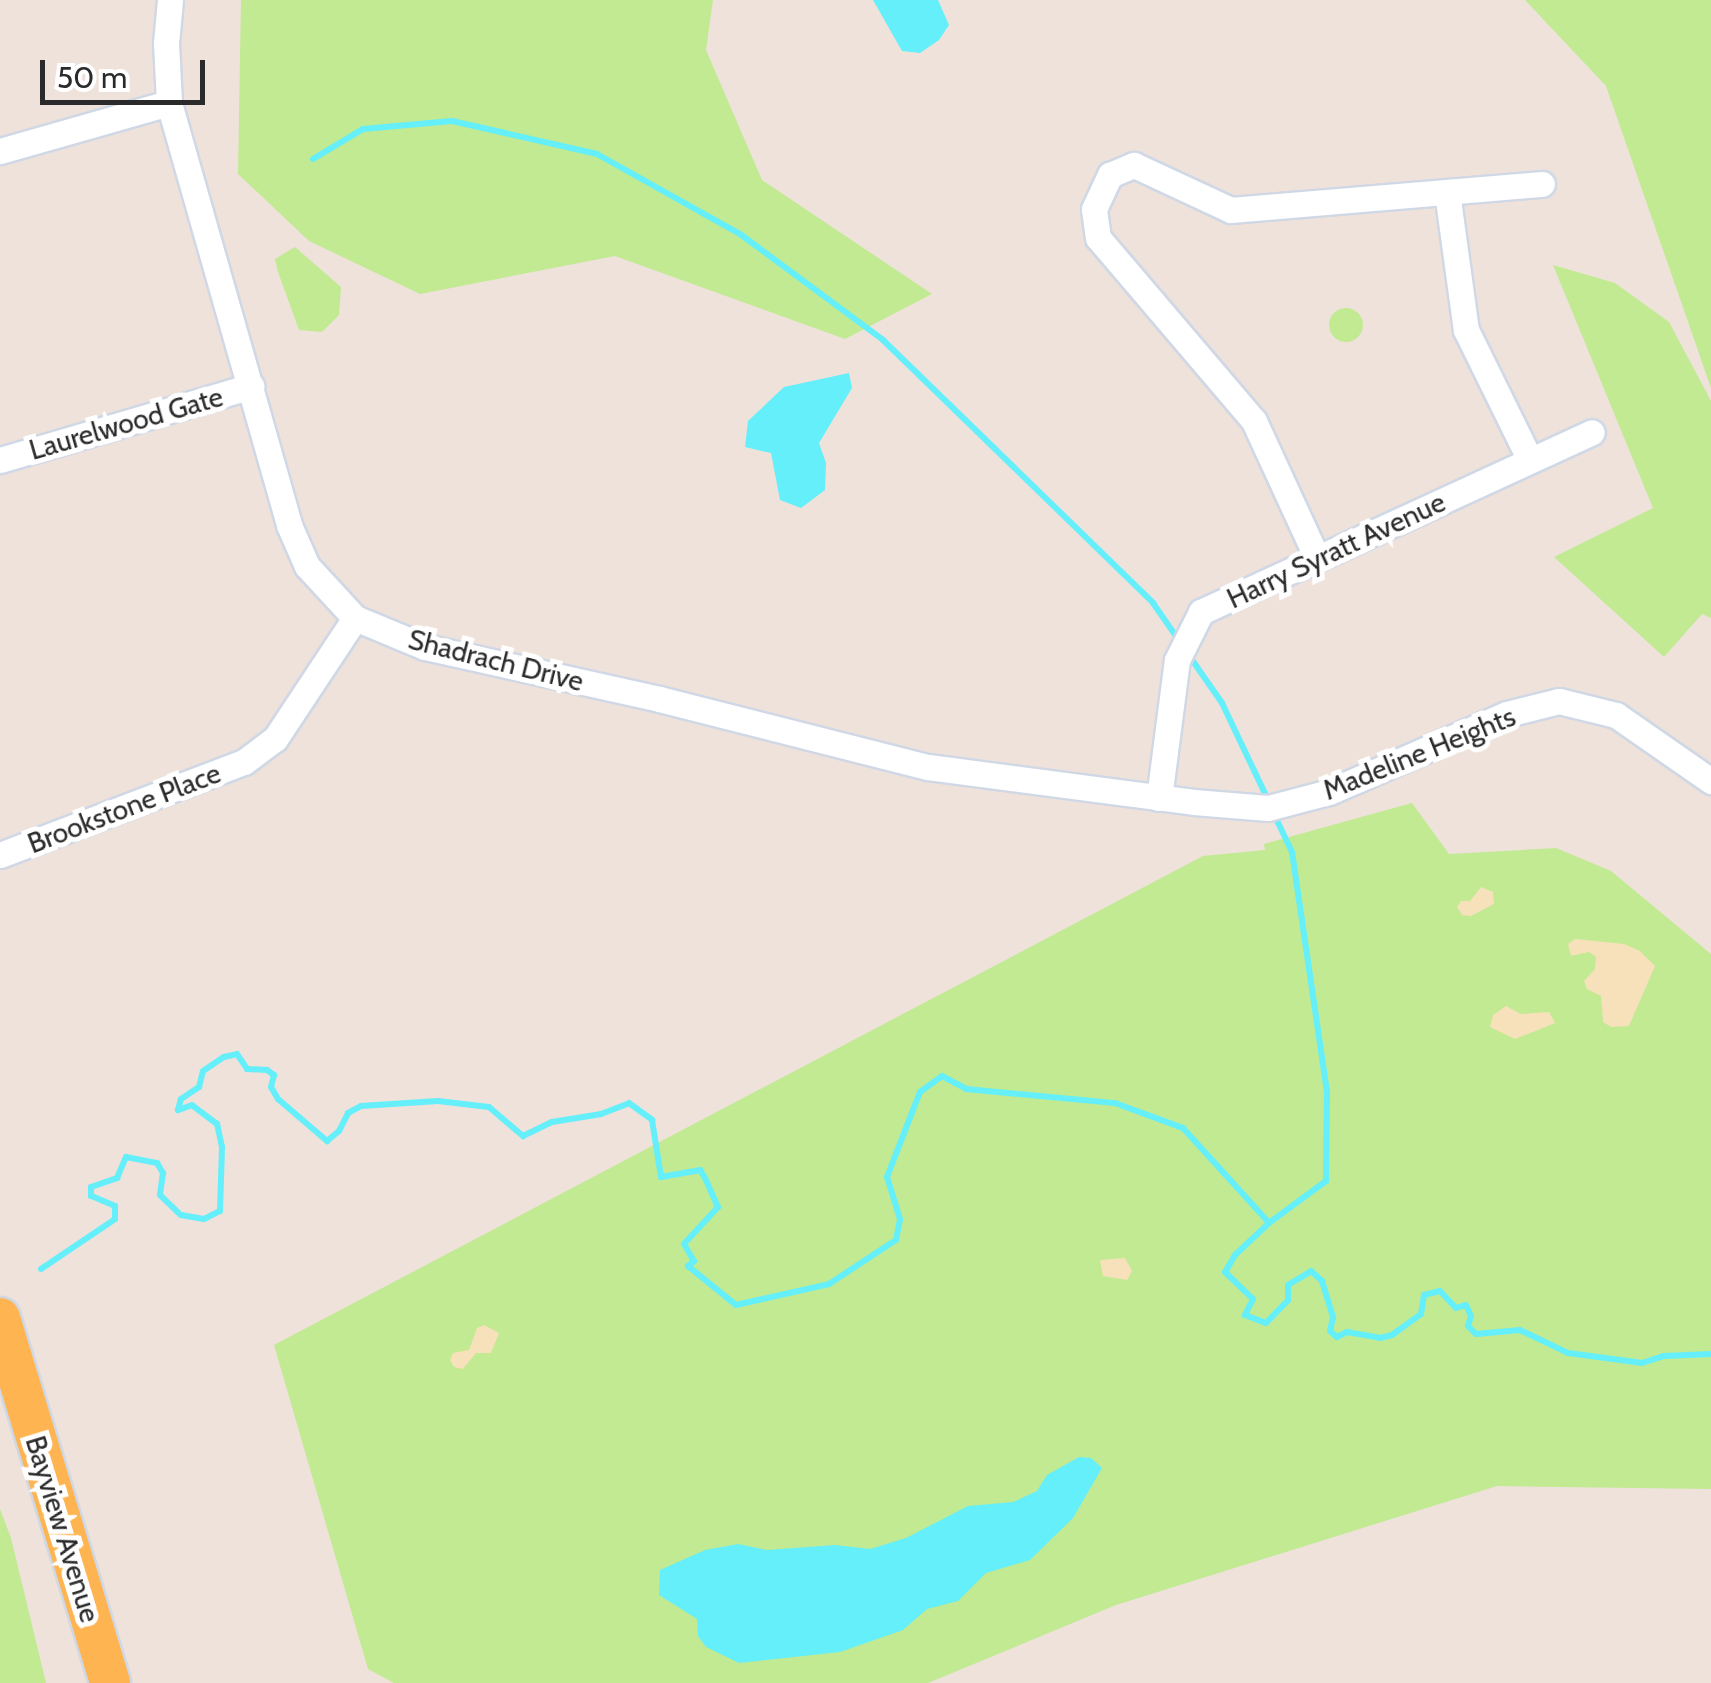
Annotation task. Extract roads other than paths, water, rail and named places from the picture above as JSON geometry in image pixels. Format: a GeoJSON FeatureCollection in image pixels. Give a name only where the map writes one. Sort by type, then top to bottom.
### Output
{"type":"FeatureCollection","features":[{"type":"Feature","properties":{"kind":"main road","name":"Bayview Avenue"},"geometry":{"type":"LineString","coordinates":[[0,1318],[110,1683]]}},
{"type":"Feature","properties":{"kind":"street","name":"Shadrach Drive"},"geometry":{"type":"LineString","coordinates":[[170,0],[166,43],[169,102],[289,525],[306,566],[355,618],[425,647],[659,699],[928,767],[1047,783]]}},
{"type":"Feature","properties":{"kind":"street"},"geometry":{"type":"LineString","coordinates":[[0,151],[169,102]]}},
{"type":"Feature","properties":{"kind":"street"},"geometry":{"type":"LineString","coordinates":[[1317,558],[1254,422],[1098,238],[1094,209],[1110,175],[1134,165],[1231,210],[1542,184]]}},
{"type":"Feature","properties":{"kind":"street"},"geometry":{"type":"LineString","coordinates":[[1448,192],[1466,330],[1530,460]]}},
{"type":"Feature","properties":{"kind":"street","name":"Laurelwood Gate"},"geometry":{"type":"LineString","coordinates":[[0,460],[252,386]]}},
{"type":"Feature","properties":{"kind":"street","name":"Harry Syratt Avenue"},"geometry":{"type":"LineString","coordinates":[[1159,798],[1177,660],[1200,612],[1592,432]]}},
{"type":"Feature","properties":{"kind":"street","name":"Brookstone Place"},"geometry":{"type":"LineString","coordinates":[[0,854],[244,762],[275,738],[355,618]]}},
{"type":"Feature","properties":{"kind":"street","name":"Madeline Heights"},"geometry":{"type":"LineString","coordinates":[[1047,783],[1268,808],[1343,788],[1507,714],[1558,702],[1616,716],[1711,780]]}},
{"type":"Feature","properties":{"kind":"water"},"geometry":{"type":"Polygon","coordinates":[[[873,0],[938,0],[949,25],[939,40],[920,53],[902,51],[873,0]]]}},
{"type":"Feature","properties":{"kind":"water"},"geometry":{"type":"Polygon","coordinates":[[[849,373],[852,388],[819,443],[826,463],[825,490],[801,508],[780,500],[771,453],[745,447],[748,421],[784,387],[849,373]]]}},
{"type":"Feature","properties":{"kind":"water"},"geometry":{"type":"Polygon","coordinates":[[[1079,1457],[1091,1458],[1102,1468],[1073,1518],[1030,1560],[986,1573],[958,1601],[927,1609],[903,1630],[840,1652],[739,1663],[706,1647],[698,1636],[697,1619],[659,1595],[660,1570],[705,1550],[738,1544],[767,1550],[835,1545],[870,1549],[906,1538],[968,1506],[1013,1502],[1037,1491],[1047,1475],[1079,1457]]]}},
{"type":"Feature","properties":{"kind":"waterway"},"geometry":{"type":"LineString","coordinates":[[313,159],[363,129],[452,121],[597,154],[740,234],[883,340],[1153,603],[1178,639]]}},
{"type":"Feature","properties":{"kind":"waterway"},"geometry":{"type":"LineString","coordinates":[[1188,654],[1222,703],[1268,800]]}},
{"type":"Feature","properties":{"kind":"waterway"},"geometry":{"type":"LineString","coordinates":[[1273,812],[1292,852],[1327,1093],[1326,1181],[1269,1223],[1235,1255],[1225,1272],[1253,1299],[1245,1315],[1266,1323],[1288,1300],[1288,1285],[1311,1271],[1322,1281],[1333,1317],[1330,1331],[1337,1337],[1347,1332],[1380,1338],[1392,1335],[1421,1314],[1424,1295],[1440,1291],[1456,1308],[1466,1305],[1471,1316],[1468,1326],[1476,1334],[1520,1330],[1568,1353],[1642,1363],[1664,1356],[1711,1354]]}},
{"type":"Feature","properties":{"kind":"waterway"},"geometry":{"type":"LineString","coordinates":[[41,1269],[115,1219],[115,1206],[91,1196],[91,1187],[117,1178],[126,1157],[157,1163],[163,1173],[160,1195],[181,1215],[204,1219],[220,1211],[222,1147],[217,1124],[192,1105],[178,1110],[181,1099],[199,1087],[203,1071],[224,1057],[237,1054],[247,1069],[267,1070],[274,1075],[271,1087],[278,1099],[327,1141],[339,1131],[348,1113],[361,1106],[438,1101],[489,1107],[523,1136],[552,1122],[601,1114],[629,1103],[652,1120],[661,1177],[700,1170],[705,1178],[718,1207],[684,1244],[694,1261],[688,1266],[736,1305],[829,1284],[896,1240],[900,1219],[887,1177],[920,1092],[942,1076],[966,1089],[1115,1103],[1183,1128],[1269,1223]]}}]}
